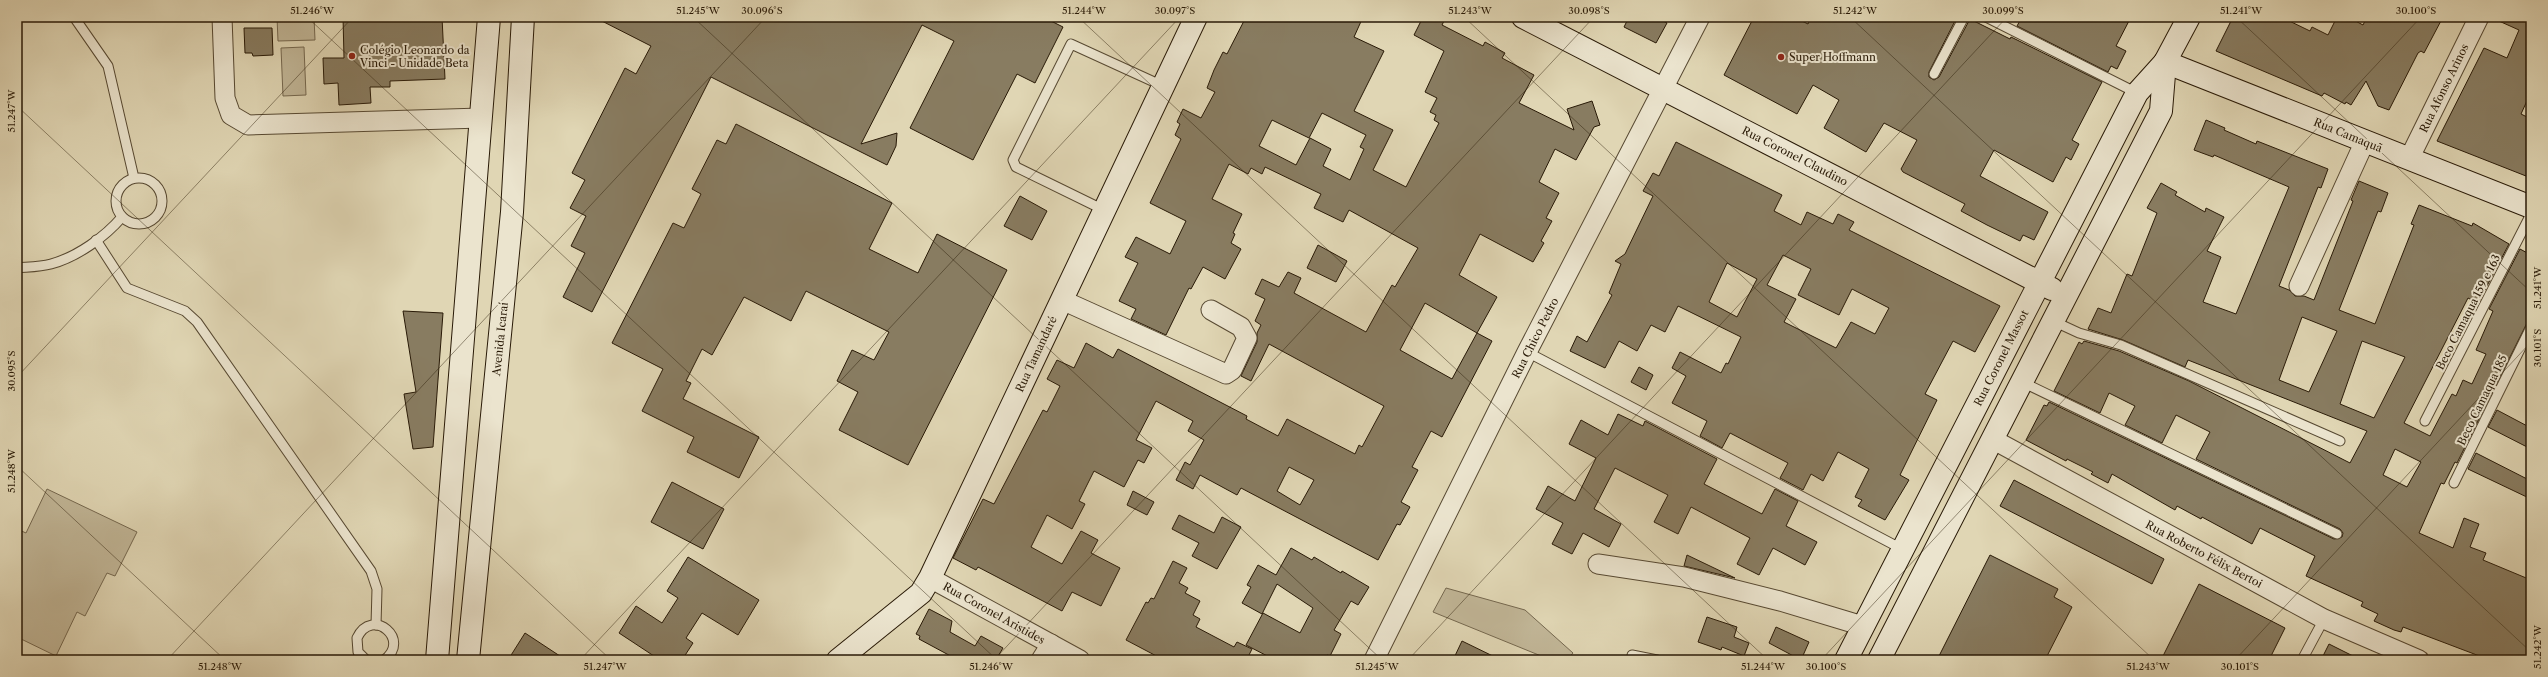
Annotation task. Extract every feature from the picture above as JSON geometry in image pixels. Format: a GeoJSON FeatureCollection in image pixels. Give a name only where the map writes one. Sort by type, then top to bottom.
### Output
{"type":"FeatureCollection","features":[{"type":"Feature","properties":{"kind":"street"},"geometry":{"type":"LineString","coordinates":[[222,17],[225,98],[231,115],[248,125],[481,118]]}},
{"type":"Feature","properties":{"kind":"street"},"geometry":{"type":"LineString","coordinates":[[437,660],[489,17]]}},
{"type":"Feature","properties":{"kind":"street","name":"Rua Tamandaré"},"geometry":{"type":"LineString","coordinates":[[838,660],[921,593],[930,578],[1196,17]]}},
{"type":"Feature","properties":{"kind":"street","name":"Rua Coronel Claudino"},"geometry":{"type":"LineString","coordinates":[[1523,17],[1665,88],[2066,296]]}},
{"type":"Feature","properties":{"kind":"street","name":"Rua Chico Pedro"},"geometry":{"type":"LineString","coordinates":[[1374,660],[1527,352],[1665,88],[1700,17]]}},
{"type":"Feature","properties":{"kind":"street","name":"Rua Coronel Massot"},"geometry":{"type":"LineString","coordinates":[[1846,660],[2137,93],[2166,62],[2189,17]]}},
{"type":"Feature","properties":{"kind":"street","name":"Rua Afonso Arinos"},"geometry":{"type":"LineString","coordinates":[[2409,159],[2479,17]]}},
{"type":"Feature","properties":{"kind":"street","name":"Avenida Icaraí"},"geometry":{"type":"LineString","coordinates":[[468,660],[512,212],[521,18]]}},
{"type":"Feature","properties":{"kind":"street","name":"Rua Coronel Massot"},"geometry":{"type":"LineString","coordinates":[[1879,660],[2161,111],[2166,62]]}},
{"type":"Feature","properties":{"kind":"street","name":"Rua Camaquã"},"geometry":{"type":"LineString","coordinates":[[2166,62],[2531,207]]}},
{"type":"Feature","properties":{"kind":"street"},"geometry":{"type":"LineString","coordinates":[[2300,286],[2365,141]]}},
{"type":"Feature","properties":{"kind":"street"},"geometry":{"type":"LineString","coordinates":[[1062,300],[1226,374],[1232,370],[1247,338],[1241,327],[1211,310]]}},
{"type":"Feature","properties":{"kind":"street","name":"Rua Roberto Félix Bertoi"},"geometry":{"type":"LineString","coordinates":[[1992,439],[2324,619],[2419,660]]}},
{"type":"Feature","properties":{"kind":"street"},"geometry":{"type":"LineString","coordinates":[[1598,564],[1684,577],[1780,601],[1863,626]]}},
{"type":"Feature","properties":{"kind":"street","name":"Rua Coronel Aristides"},"geometry":{"type":"LineString","coordinates":[[930,578],[1080,660]]}},
{"type":"Feature","properties":{"kind":"street"},"geometry":{"type":"LineString","coordinates":[[1041,660],[1051,644]]}},
{"type":"Feature","properties":{"kind":"lane"},"geometry":{"type":"LineString","coordinates":[[74,17],[108,66],[134,178]]}},
{"type":"Feature","properties":{"kind":"lane"},"geometry":{"type":"LineString","coordinates":[[1934,74],[1964,17]]}},
{"type":"Feature","properties":{"kind":"lane"},"geometry":{"type":"LineString","coordinates":[[1986,17],[2137,93]]}},
{"type":"Feature","properties":{"kind":"lane"},"geometry":{"type":"LineString","coordinates":[[1104,210],[1016,167],[1013,160],[1071,44],[1163,86]]}},
{"type":"Feature","properties":{"kind":"lane"},"geometry":{"type":"LineString","coordinates":[[134,178],[147,178],[157,185],[162,196],[162,208],[155,218],[144,224],[132,223],[122,217],[116,206],[117,194],[124,184],[134,178]]}},
{"type":"Feature","properties":{"kind":"lane","name":"Beco Camaqua 159 e 163"},"geometry":{"type":"LineString","coordinates":[[2425,421],[2531,214]]}},
{"type":"Feature","properties":{"kind":"lane"},"geometry":{"type":"LineString","coordinates":[[17,268],[50,264],[62,260],[109,231],[122,217]]}},
{"type":"Feature","properties":{"kind":"lane"},"geometry":{"type":"LineString","coordinates":[[96,240],[127,288],[185,311],[197,322],[371,571],[377,589],[376,625]]}},
{"type":"Feature","properties":{"kind":"lane"},"geometry":{"type":"LineString","coordinates":[[2053,321],[2079,333],[2121,345],[2340,441]]}},
{"type":"Feature","properties":{"kind":"lane","name":"Beco Camaqua 185"},"geometry":{"type":"LineString","coordinates":[[2454,483],[2531,327]]}},
{"type":"Feature","properties":{"kind":"lane"},"geometry":{"type":"LineString","coordinates":[[1527,352],[1902,549]]}},
{"type":"Feature","properties":{"kind":"lane"},"geometry":{"type":"LineString","coordinates":[[2022,382],[2337,534]]}},
{"type":"Feature","properties":{"kind":"lane"},"geometry":{"type":"LineString","coordinates":[[2302,660],[2324,619]]}},
{"type":"Feature","properties":{"kind":"lane"},"geometry":{"type":"LineString","coordinates":[[362,659],[356,648],[357,638],[366,627],[376,625],[389,631],[393,640],[393,649],[384,660]]}},
{"type":"Feature","properties":{"kind":"lane"},"geometry":{"type":"LineString","coordinates":[[1632,655],[1657,660]]}},
{"type":"Feature","properties":{"kind":"shaded area"},"geometry":{"type":"Polygon","coordinates":[[[277,17],[314,17],[315,40],[278,41],[277,17]]]}},
{"type":"Feature","properties":{"kind":"shaded area"},"geometry":{"type":"Polygon","coordinates":[[[304,47],[306,95],[283,96],[281,48],[304,47]]]}},
{"type":"Feature","properties":{"kind":"shaded area"},"geometry":{"type":"Polygon","coordinates":[[[47,489],[137,532],[115,576],[107,573],[85,616],[77,612],[56,656],[17,637],[17,529],[26,533],[47,489]]]}},
{"type":"Feature","properties":{"kind":"shaded area"},"geometry":{"type":"Polygon","coordinates":[[[1446,588],[1525,610],[1573,653],[1567,660],[1551,660],[1433,612],[1446,588]]]}},
{"type":"Feature","properties":{"kind":"building"},"geometry":{"type":"Polygon","coordinates":[[[343,17],[442,17],[445,79],[390,81],[390,87],[370,87],[371,103],[339,105],[338,83],[324,84],[323,58],[344,58],[343,17]]]}},
{"type":"Feature","properties":{"kind":"building"},"geometry":{"type":"Polygon","coordinates":[[[594,17],[1043,17],[1063,27],[1035,83],[1017,74],[973,160],[910,128],[954,41],[922,25],[861,144],[897,133],[896,146],[887,165],[711,77],[592,312],[563,297],[585,253],[571,246],[586,216],[570,208],[585,180],[572,173],[625,68],[636,74],[651,46],[594,17]]]}},
{"type":"Feature","properties":{"kind":"building"},"geometry":{"type":"Polygon","coordinates":[[[1246,17],[1363,17],[1354,37],[1384,51],[1354,111],[1393,130],[1373,170],[1406,187],[1439,123],[1434,120],[1436,115],[1430,112],[1437,98],[1425,92],[1444,51],[1414,35],[1423,17],[1435,17],[1444,21],[1442,25],[1483,46],[1485,42],[1505,53],[1502,58],[1534,75],[1519,103],[1574,130],[1567,109],[1592,101],[1600,125],[1594,127],[1576,160],[1555,149],[1539,182],[1559,193],[1546,218],[1552,221],[1541,241],[1544,243],[1533,262],[1480,234],[1459,275],[1497,297],[1477,333],[1492,341],[1442,437],[1431,431],[1412,467],[1418,470],[1401,502],[1410,507],[1400,525],[1397,524],[1378,560],[1241,488],[1237,495],[1200,475],[1193,489],[1176,480],[1185,462],[1190,465],[1204,440],[1188,431],[1193,421],[1156,401],[1136,440],[1152,448],[1144,463],[1138,460],[1124,487],[1094,471],[1079,501],[1085,504],[1072,529],[1047,515],[1031,547],[1062,564],[1081,531],[1098,540],[1091,553],[1120,568],[1101,606],[1072,592],[1062,611],[978,567],[976,570],[953,558],[983,499],[994,504],[1043,410],[1047,412],[1060,386],[1047,379],[1057,360],[1074,368],[1086,343],[1113,358],[1118,349],[1247,416],[1246,419],[1278,436],[1287,419],[1355,454],[1359,445],[1362,447],[1384,406],[1269,344],[1251,381],[1241,376],[1257,342],[1257,333],[1261,325],[1255,321],[1265,299],[1255,294],[1262,279],[1279,287],[1288,272],[1301,278],[1294,293],[1366,332],[1392,285],[1395,287],[1418,248],[1349,210],[1343,222],[1314,208],[1321,194],[1265,167],[1262,174],[1251,168],[1248,174],[1229,164],[1212,199],[1242,214],[1233,233],[1235,234],[1231,243],[1241,249],[1225,279],[1203,267],[1191,289],[1189,288],[1166,335],[1131,319],[1136,309],[1119,301],[1138,263],[1125,257],[1136,237],[1170,254],[1186,221],[1150,203],[1181,139],[1175,135],[1180,124],[1177,122],[1183,109],[1201,118],[1215,92],[1207,88],[1214,70],[1223,52],[1227,54],[1246,17]],[[1322,113],[1309,138],[1272,120],[1259,146],[1296,165],[1310,138],[1331,149],[1323,166],[1350,180],[1364,149],[1360,147],[1366,135],[1322,113]],[[1425,303],[1400,350],[1452,379],[1477,333],[1425,303]],[[1289,467],[1277,491],[1300,505],[1314,480],[1289,467]]]}},
{"type":"Feature","properties":{"kind":"building"},"geometry":{"type":"Polygon","coordinates":[[[1629,17],[1656,17],[1667,23],[1656,43],[1624,27],[1629,17]]]}},
{"type":"Feature","properties":{"kind":"building"},"geometry":{"type":"Polygon","coordinates":[[[1754,17],[1794,17],[1808,24],[1811,17],[1957,17],[1929,72],[1929,77],[1934,80],[1939,77],[1970,19],[2010,39],[2011,37],[2102,82],[2072,140],[2079,144],[2071,160],[2066,157],[2053,182],[1994,150],[1980,176],[2048,212],[2034,240],[2023,235],[2020,241],[1987,225],[1961,211],[1965,204],[1903,172],[1901,169],[1917,140],[1884,123],[1866,152],[1824,128],[1839,100],[1813,85],[1797,114],[1724,75],[1754,17]]]}},
{"type":"Feature","properties":{"kind":"building"},"geometry":{"type":"Polygon","coordinates":[[[2022,17],[2131,17],[2116,46],[2126,51],[2117,69],[2111,66],[2108,72],[2017,26],[2022,17]]]}},
{"type":"Feature","properties":{"kind":"building"},"geometry":{"type":"Polygon","coordinates":[[[2233,17],[2281,17],[2310,31],[2312,27],[2328,35],[2337,17],[2348,17],[2363,25],[2367,17],[2443,17],[2424,53],[2421,51],[2418,53],[2389,110],[2378,106],[2366,81],[2351,105],[2346,102],[2345,104],[2324,93],[2322,96],[2216,51],[2233,17]]]}},
{"type":"Feature","properties":{"kind":"building"},"geometry":{"type":"Polygon","coordinates":[[[2490,17],[2531,17],[2531,92],[2521,114],[2531,119],[2531,162],[2526,176],[2437,141],[2484,48],[2507,58],[2519,30],[2490,17]]]}},
{"type":"Feature","properties":{"kind":"building"},"geometry":{"type":"Polygon","coordinates":[[[244,28],[272,28],[273,55],[253,56],[252,53],[245,53],[244,28]]]}},
{"type":"Feature","properties":{"kind":"building"},"geometry":{"type":"Polygon","coordinates":[[[2206,120],[2225,128],[2224,130],[2256,144],[2257,141],[2328,169],[2321,188],[2318,187],[2279,286],[2289,290],[2295,296],[2304,296],[2314,300],[2353,201],[2351,200],[2359,181],[2388,193],[2381,212],[2378,211],[2339,310],[2375,324],[2414,225],[2411,224],[2419,205],[2472,226],[2473,223],[2509,244],[2478,303],[2468,298],[2404,423],[2430,436],[2452,394],[2456,396],[2463,380],[2472,384],[2486,354],[2476,350],[2493,311],[2489,309],[2520,249],[2531,255],[2531,315],[2457,463],[2455,462],[2444,484],[2441,483],[2419,533],[2453,548],[2464,518],[2479,524],[2470,547],[2486,553],[2483,560],[2531,580],[2531,660],[2490,660],[2403,627],[2401,632],[2394,630],[2374,621],[2378,614],[2361,606],[2363,602],[2306,576],[2315,556],[2260,528],[2252,544],[2202,517],[2201,519],[2177,506],[2175,510],[2112,474],[2108,483],[2091,474],[2093,472],[2067,459],[2066,461],[2026,440],[2044,405],[2047,406],[2049,402],[2334,539],[2342,537],[2343,533],[2340,529],[2196,459],[2210,432],[2176,415],[2162,443],[2125,425],[2135,406],[2109,393],[2100,413],[2054,391],[2079,342],[2082,344],[2084,341],[2119,351],[2189,381],[2350,463],[2367,431],[2188,360],[2185,367],[2123,340],[2088,329],[2098,308],[2111,313],[2127,274],[2132,276],[2157,213],[2147,208],[2161,183],[2177,192],[2175,195],[2205,212],[2206,208],[2224,217],[2207,251],[2221,257],[2203,302],[2236,314],[2289,187],[2214,155],[2213,157],[2194,150],[2206,120]],[[2302,317],[2279,380],[2309,392],[2337,331],[2302,317]],[[2362,341],[2340,404],[2374,418],[2405,357],[2362,341]],[[2395,449],[2383,475],[2407,487],[2421,462],[2395,449]]]}},
{"type":"Feature","properties":{"kind":"building"},"geometry":{"type":"Polygon","coordinates":[[[736,124],[892,203],[869,249],[918,273],[937,234],[1007,270],[908,465],[839,430],[858,392],[837,381],[852,350],[874,360],[889,332],[806,291],[791,321],[744,297],[712,355],[702,349],[686,381],[691,383],[683,399],[759,437],[739,478],[687,452],[694,437],[642,411],[663,369],[612,343],[673,223],[684,228],[701,194],[692,189],[717,140],[726,144],[736,124]]]}},
{"type":"Feature","properties":{"kind":"building"},"geometry":{"type":"Polygon","coordinates":[[[1676,142],[1782,195],[1774,211],[1801,225],[1807,212],[1833,224],[1838,214],[1854,222],[1849,230],[2000,306],[1975,352],[1953,341],[1925,394],[1937,400],[1900,475],[1909,480],[1885,520],[1858,506],[1862,500],[1855,497],[1869,469],[1838,452],[1823,481],[1811,474],[1803,490],[1780,478],[1788,463],[1730,433],[1722,448],[1700,436],[1707,421],[1672,403],[1686,376],[1672,368],[1680,352],[1721,373],[1726,363],[1728,364],[1741,337],[1678,306],[1665,332],[1651,325],[1637,351],[1619,341],[1605,368],[1570,351],[1577,336],[1587,342],[1612,295],[1609,293],[1621,264],[1615,261],[1625,254],[1653,196],[1643,191],[1653,173],[1659,176],[1676,142]],[[1783,255],[1767,285],[1796,299],[1784,322],[1836,348],[1851,322],[1875,334],[1889,308],[1852,289],[1839,315],[1798,295],[1811,269],[1783,255]],[[1727,263],[1709,302],[1737,317],[1757,279],[1727,263]]]}},
{"type":"Feature","properties":{"kind":"building"},"geometry":{"type":"Polygon","coordinates":[[[1020,196],[1047,211],[1032,240],[1004,226],[1020,196]]]}},
{"type":"Feature","properties":{"kind":"building"},"geometry":{"type":"Polygon","coordinates":[[[1318,245],[1347,261],[1336,282],[1307,268],[1318,245]]]}},
{"type":"Feature","properties":{"kind":"building"},"geometry":{"type":"Polygon","coordinates":[[[403,311],[443,313],[433,447],[413,449],[404,394],[416,392],[403,311]]]}},
{"type":"Feature","properties":{"kind":"building"},"geometry":{"type":"Polygon","coordinates":[[[1639,367],[1653,375],[1646,390],[1631,382],[1639,367]]]}},
{"type":"Feature","properties":{"kind":"building"},"geometry":{"type":"Polygon","coordinates":[[[2497,410],[2531,428],[2531,449],[2488,427],[2497,410]]]}},
{"type":"Feature","properties":{"kind":"building"},"geometry":{"type":"Polygon","coordinates":[[[1618,414],[1643,426],[1645,421],[1717,459],[1704,484],[1762,514],[1775,489],[1798,501],[1786,526],[1817,542],[1805,565],[1773,548],[1759,575],[1737,564],[1750,538],[1691,507],[1678,534],[1654,522],[1668,495],[1615,468],[1594,509],[1621,524],[1609,547],[1583,533],[1572,554],[1552,544],[1563,523],[1536,509],[1548,486],[1575,501],[1596,458],[1569,444],[1581,420],[1608,435],[1618,414]]]}},
{"type":"Feature","properties":{"kind":"building"},"geometry":{"type":"Polygon","coordinates":[[[2476,453],[2531,481],[2531,499],[2468,469],[2476,453]]]}},
{"type":"Feature","properties":{"kind":"building"},"geometry":{"type":"Polygon","coordinates":[[[2014,480],[2164,559],[2152,584],[2000,506],[2014,480]]]}},
{"type":"Feature","properties":{"kind":"building"},"geometry":{"type":"Polygon","coordinates":[[[672,482],[724,509],[703,549],[651,522],[672,482]]]}},
{"type":"Feature","properties":{"kind":"building"},"geometry":{"type":"Polygon","coordinates":[[[1133,491],[1154,502],[1147,515],[1127,505],[1133,491]]]}},
{"type":"Feature","properties":{"kind":"building"},"geometry":{"type":"Polygon","coordinates":[[[1179,515],[1214,533],[1222,517],[1241,527],[1217,569],[1192,556],[1199,543],[1172,529],[1179,515]]]}},
{"type":"Feature","properties":{"kind":"building"},"geometry":{"type":"Polygon","coordinates":[[[1291,548],[1312,560],[1314,557],[1341,573],[1342,571],[1369,587],[1358,605],[1351,601],[1334,630],[1341,634],[1330,656],[1327,655],[1324,660],[1275,660],[1246,645],[1263,613],[1300,633],[1313,608],[1277,584],[1262,614],[1242,603],[1251,587],[1247,585],[1258,565],[1276,575],[1291,548]]]}},
{"type":"Feature","properties":{"kind":"building"},"geometry":{"type":"Polygon","coordinates":[[[1687,555],[1735,578],[1684,566],[1687,555]]]}},
{"type":"Feature","properties":{"kind":"building"},"geometry":{"type":"Polygon","coordinates":[[[1990,555],[2058,589],[2054,597],[2072,607],[2045,660],[1937,660],[1990,555]]]}},
{"type":"Feature","properties":{"kind":"building"},"geometry":{"type":"Polygon","coordinates":[[[688,557],[759,600],[738,635],[702,613],[686,638],[693,643],[682,660],[660,660],[619,633],[636,606],[662,623],[678,598],[667,591],[688,557]]]}},
{"type":"Feature","properties":{"kind":"building"},"geometry":{"type":"Polygon","coordinates":[[[1173,561],[1187,568],[1179,583],[1188,588],[1185,593],[1200,601],[1193,615],[1200,619],[1196,627],[1234,647],[1237,642],[1252,649],[1249,655],[1259,660],[1164,660],[1126,640],[1146,602],[1148,603],[1151,598],[1154,599],[1173,561]]]}},
{"type":"Feature","properties":{"kind":"building"},"geometry":{"type":"Polygon","coordinates":[[[2199,584],[2285,628],[2269,660],[2161,660],[2199,584]]]}},
{"type":"Feature","properties":{"kind":"building"},"geometry":{"type":"Polygon","coordinates":[[[929,609],[952,621],[950,632],[975,646],[981,636],[1003,648],[997,658],[1000,660],[958,660],[919,639],[920,636],[916,634],[929,609]]]}},
{"type":"Feature","properties":{"kind":"building"},"geometry":{"type":"Polygon","coordinates":[[[1707,617],[1737,627],[1734,637],[1749,643],[1744,656],[1722,647],[1721,650],[1698,642],[1707,617]]]}},
{"type":"Feature","properties":{"kind":"building"},"geometry":{"type":"Polygon","coordinates":[[[1776,627],[1809,642],[1801,660],[1769,643],[1776,627]]]}},
{"type":"Feature","properties":{"kind":"building"},"geometry":{"type":"Polygon","coordinates":[[[525,633],[566,660],[508,660],[525,633]]]}},
{"type":"Feature","properties":{"kind":"building"},"geometry":{"type":"Polygon","coordinates":[[[1462,641],[1501,660],[1453,660],[1462,641]]]}},
{"type":"Feature","properties":{"kind":"building"},"geometry":{"type":"Polygon","coordinates":[[[2329,644],[2361,660],[2321,660],[2329,644]]]}},
{"type":"Feature","properties":{"kind":"place","name":"Colégio Leonardo da Vinci - Unidade Beta"},"geometry":{"type":"Point","coordinates":[352,56]}},
{"type":"Feature","properties":{"kind":"place","name":"Super Hoffmann"},"geometry":{"type":"Point","coordinates":[1781,57]}}]}
